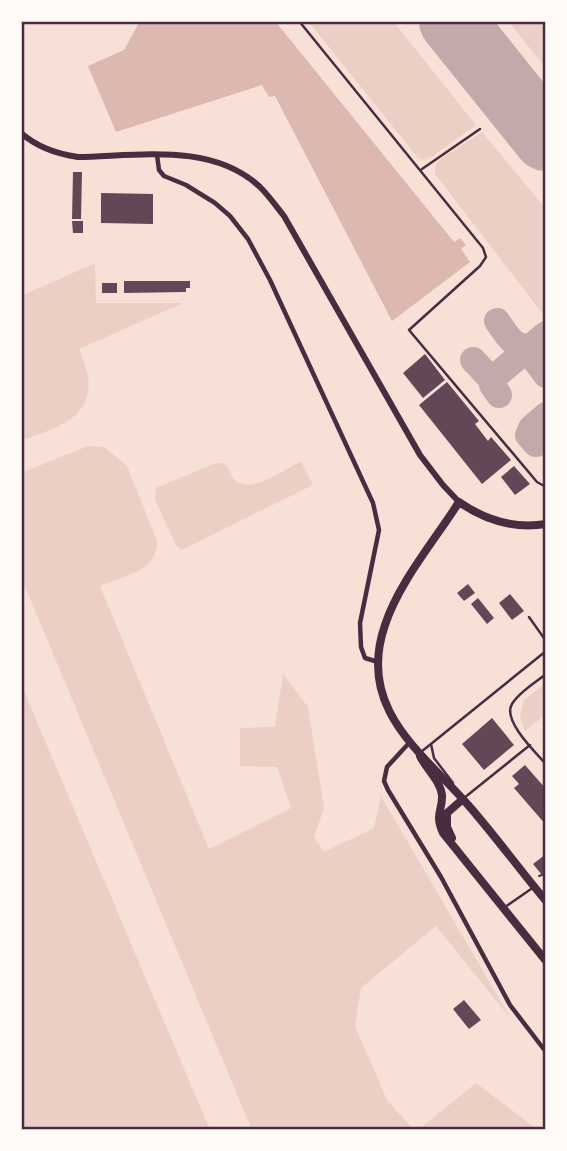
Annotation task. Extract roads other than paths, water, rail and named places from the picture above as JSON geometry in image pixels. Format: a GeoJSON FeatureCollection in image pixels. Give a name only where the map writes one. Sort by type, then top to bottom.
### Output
{"type":"FeatureCollection","features":[{"type":"Feature","properties":{"kind":"main road"},"geometry":{"type":"LineString","coordinates":[[546,524],[525,525],[494,520],[460,502],[391,610],[381,636],[379,662],[390,715],[409,743],[463,799],[546,901]]}},
{"type":"Feature","properties":{"kind":"main road"},"geometry":{"type":"LineString","coordinates":[[418,754],[440,788],[440,825],[459,853],[546,961]]}},
{"type":"Feature","properties":{"kind":"main road"},"geometry":{"type":"LineString","coordinates":[[459,853],[447,827],[446,817],[463,799]]}},
{"type":"Feature","properties":{"kind":"street"},"geometry":{"type":"LineString","coordinates":[[21,135],[62,155],[178,155],[217,162],[250,179],[284,216],[420,455],[460,502]]}},
{"type":"Feature","properties":{"kind":"street"},"geometry":{"type":"LineString","coordinates":[[157,155],[159,170],[164,177],[186,185],[215,203],[230,216],[248,239],[270,280],[373,503],[379,530],[363,604],[360,634],[365,658],[379,662]]}},
{"type":"Feature","properties":{"kind":"street"},"geometry":{"type":"LineString","coordinates":[[409,743],[387,767],[384,781],[441,877],[510,1005],[546,1052]]}},
{"type":"Feature","properties":{"kind":"lane"},"geometry":{"type":"LineString","coordinates":[[299,21],[484,248],[486,257],[480,266],[409,330],[537,482],[546,487]]}},
{"type":"Feature","properties":{"kind":"lane"},"geometry":{"type":"LineString","coordinates":[[421,170],[480,129]]}},
{"type":"Feature","properties":{"kind":"lane"},"geometry":{"type":"LineString","coordinates":[[529,617],[546,641]]}},
{"type":"Feature","properties":{"kind":"lane"},"geometry":{"type":"LineString","coordinates":[[418,754],[546,650]]}},
{"type":"Feature","properties":{"kind":"lane"},"geometry":{"type":"LineString","coordinates":[[546,674],[510,706],[511,721],[546,764]]}},
{"type":"Feature","properties":{"kind":"lane"},"geometry":{"type":"LineString","coordinates":[[431,744],[434,758],[463,799],[530,746]]}},
{"type":"Feature","properties":{"kind":"lane"},"geometry":{"type":"LineString","coordinates":[[504,909],[534,887]]}}]}
